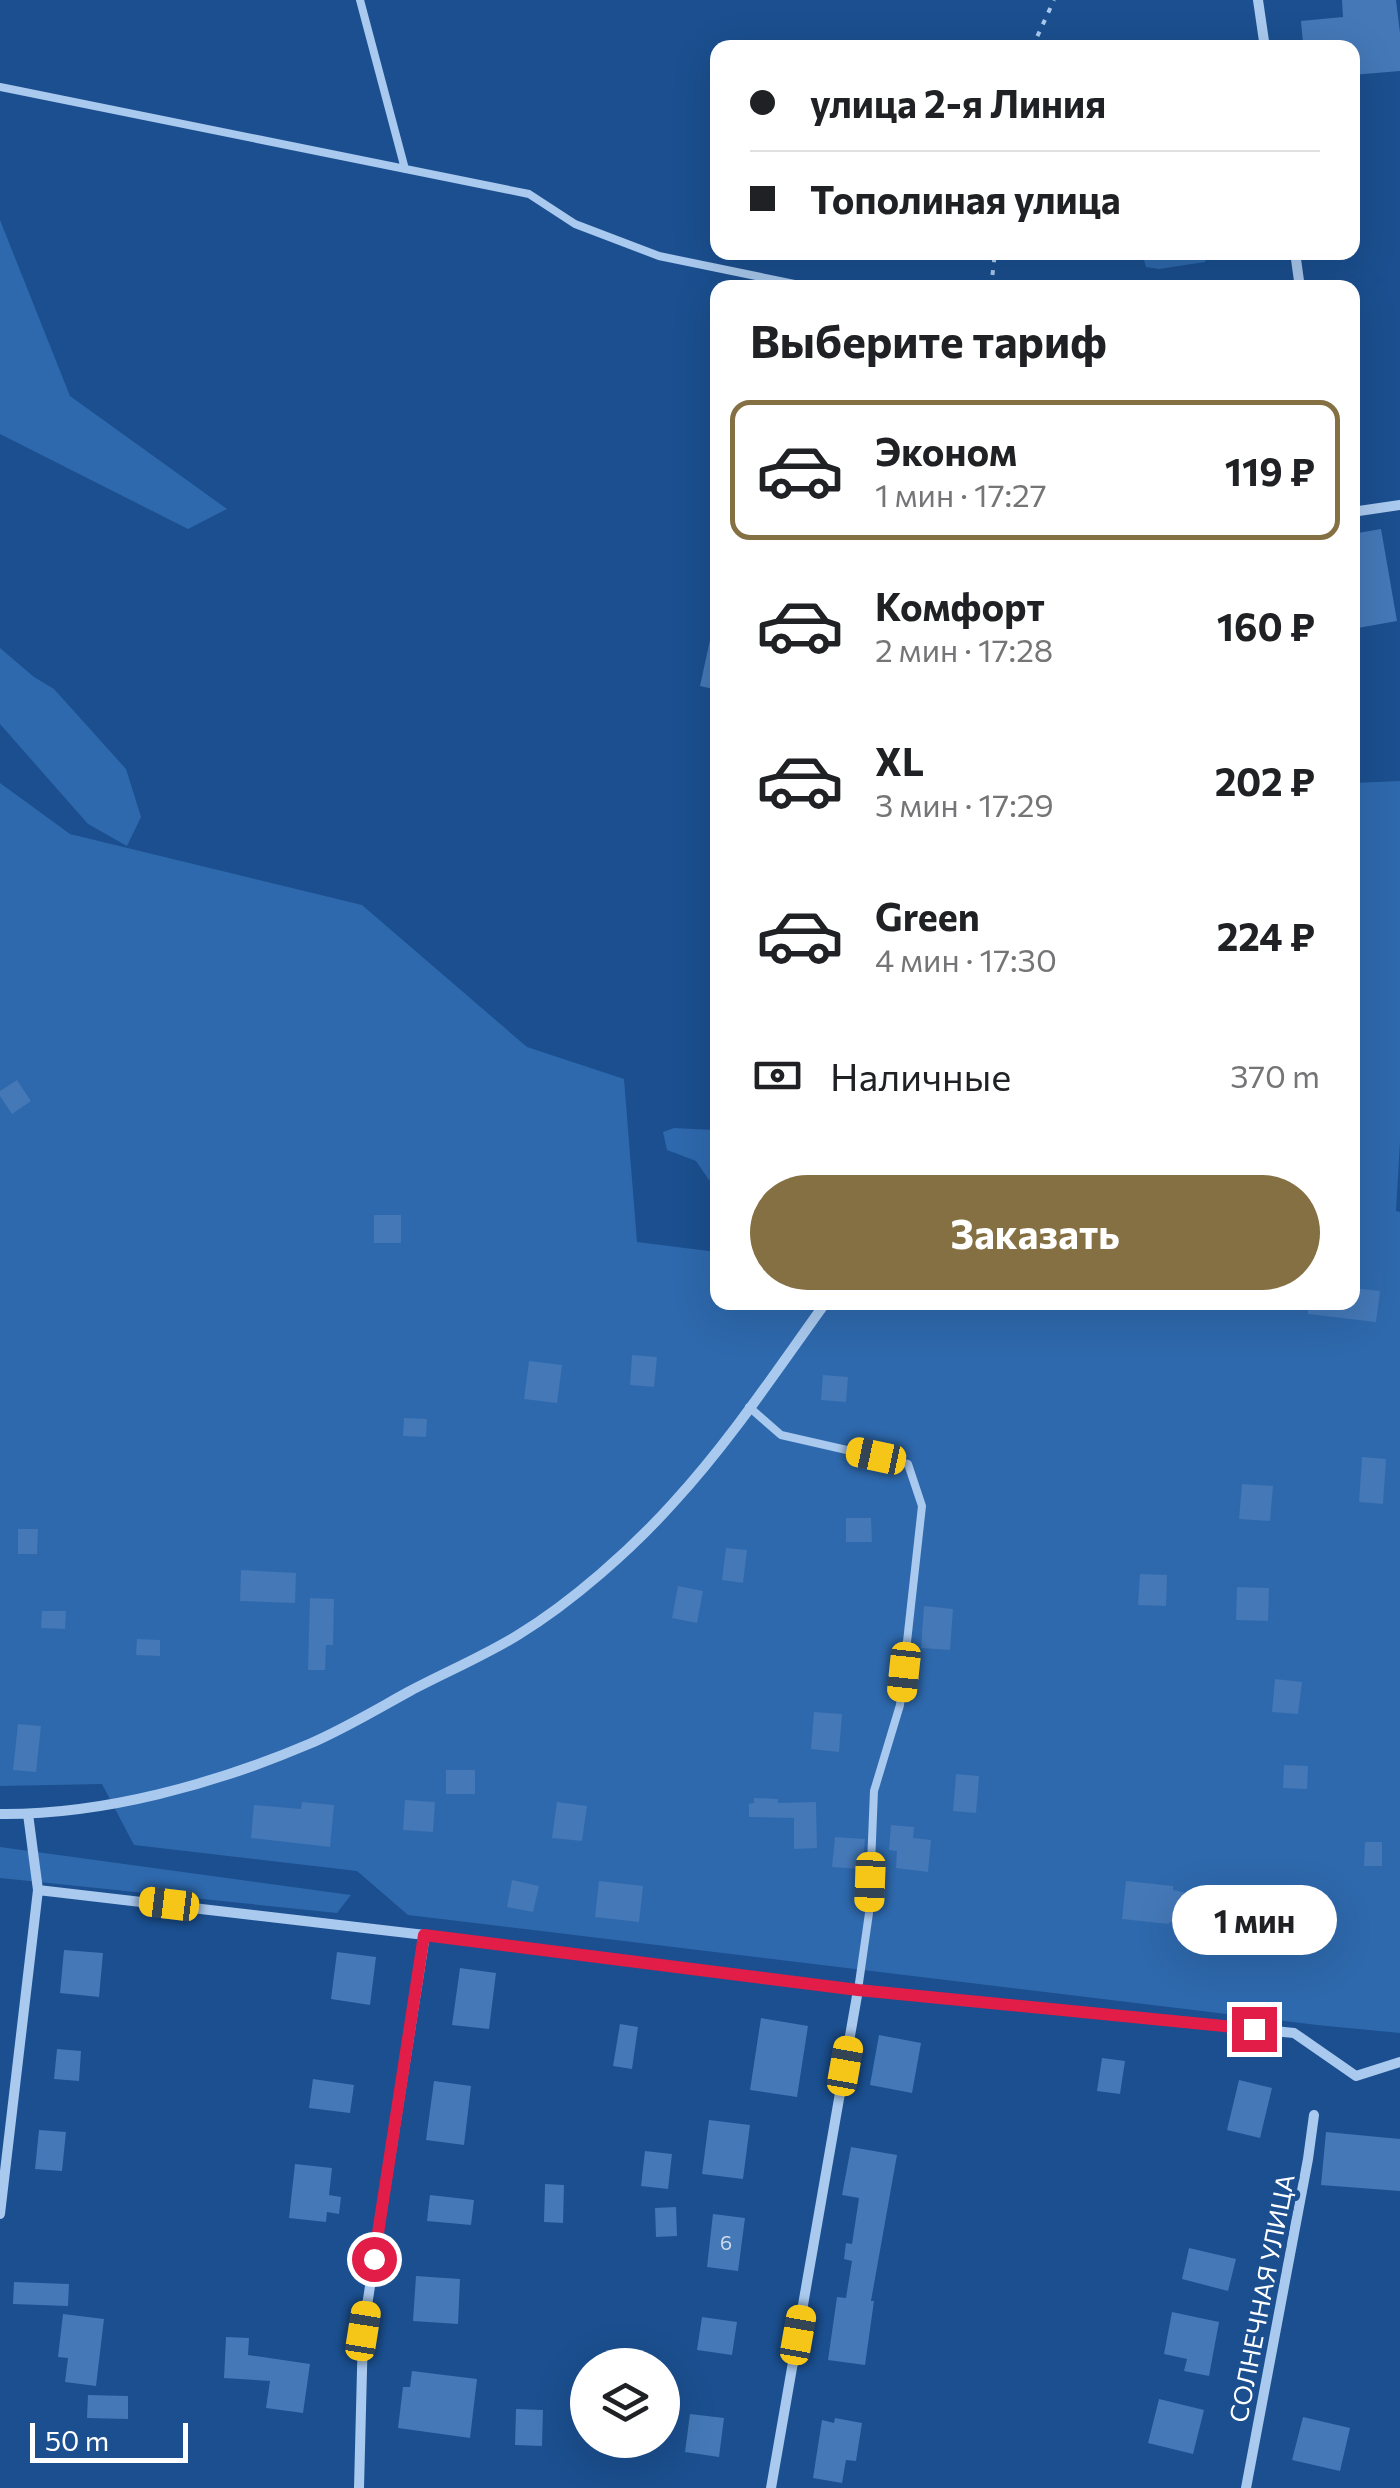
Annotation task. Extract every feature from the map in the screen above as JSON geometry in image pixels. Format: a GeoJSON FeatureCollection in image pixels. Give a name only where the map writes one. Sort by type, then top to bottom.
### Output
{"type":"FeatureCollection","features":[{"type":"Feature","properties":{"kind":"street"},"geometry":{"type":"LineString","coordinates":[[1258,0],[1264,40]]}},
{"type":"Feature","properties":{"kind":"street"},"geometry":{"type":"LineString","coordinates":[[1360,511],[1400,505]]}},
{"type":"Feature","properties":{"kind":"street"},"geometry":{"type":"LineString","coordinates":[[0,1814],[28,1814],[137,1799],[232,1774],[312,1743],[518,1636],[618,1557],[674,1503],[820,1310]]}},
{"type":"Feature","properties":{"kind":"street"},"geometry":{"type":"LineString","coordinates":[[0,2214],[38,1890],[28,1814]]}},
{"type":"Feature","properties":{"kind":"street"},"geometry":{"type":"LineString","coordinates":[[38,1890],[858,1990],[1294,2032],[1356,2076],[1400,2062]]}},
{"type":"Feature","properties":{"kind":"street"},"geometry":{"type":"LineString","coordinates":[[359,2488],[363,2331],[424,1935]]}},
{"type":"Feature","properties":{"kind":"street"},"geometry":{"type":"LineString","coordinates":[[771,2488],[858,1990]]}},
{"type":"Feature","properties":{"kind":"street","name":"СОЛНЕЧНАЯ УЛИЦА"},"geometry":{"type":"LineString","coordinates":[[1246,2488],[1314,2114]]}},
{"type":"Feature","properties":{"kind":"lane"},"geometry":{"type":"LineString","coordinates":[[360,0],[405,169]]}},
{"type":"Feature","properties":{"kind":"lane"},"geometry":{"type":"LineString","coordinates":[[0,88],[529,194],[576,224],[659,256],[775,280]]}},
{"type":"Feature","properties":{"kind":"lane"},"geometry":{"type":"LineString","coordinates":[[749,1407],[780,1435],[908,1464],[922,1506],[900,1705],[874,1791],[870,1913],[858,1990]]}},
{"type":"Feature","properties":{"kind":"path"},"geometry":{"type":"LineString","coordinates":[[1036,40],[1054,0]]}},
{"type":"Feature","properties":{"kind":"shaded area"},"geometry":{"type":"Polygon","coordinates":[[[0,220],[70,396],[227,509],[188,529],[0,434],[0,220]]]}},
{"type":"Feature","properties":{"kind":"shaded area"},"geometry":{"type":"Polygon","coordinates":[[[1144,260],[1206,260],[1159,269],[1146,267],[1144,260]]]}},
{"type":"Feature","properties":{"kind":"shaded area"},"geometry":{"type":"Polygon","coordinates":[[[0,648],[54,689],[126,769],[141,817],[127,846],[88,824],[0,724],[0,648]]]}},
{"type":"Feature","properties":{"kind":"shaded area"},"geometry":{"type":"Polygon","coordinates":[[[1400,781],[1400,1141],[1396,1211],[1400,1212],[1400,2033],[408,1915],[357,1871],[134,1845],[102,1784],[0,1786],[0,783],[70,834],[362,905],[527,1047],[624,1079],[637,1242],[710,1251],[710,1310],[1360,1310],[1360,783],[1400,781]]]}},
{"type":"Feature","properties":{"kind":"shaded area"},"geometry":{"type":"Polygon","coordinates":[[[674,1128],[710,1130],[710,1180],[696,1161],[667,1150],[663,1132],[674,1128]]]}},
{"type":"Feature","properties":{"kind":"shaded area"},"geometry":{"type":"Polygon","coordinates":[[[0,1847],[351,1895],[337,1913],[0,1878],[0,1847]]]}},
{"type":"Feature","properties":{"kind":"building"},"geometry":{"type":"Polygon","coordinates":[[[1342,0],[1396,0],[1400,71],[1360,74],[1360,40],[1303,40],[1301,21],[1343,17],[1342,0]]]}},
{"type":"Feature","properties":{"kind":"building"},"geometry":{"type":"Polygon","coordinates":[[[1381,529],[1397,621],[1360,628],[1360,533],[1381,529]]]}},
{"type":"Feature","properties":{"kind":"building"},"geometry":{"type":"Polygon","coordinates":[[[710,640],[710,688],[700,686],[710,640]]]}},
{"type":"Feature","properties":{"kind":"building"},"geometry":{"type":"Polygon","coordinates":[[[17,1080],[31,1101],[12,1114],[0,1091],[17,1080]]]}},
{"type":"Feature","properties":{"kind":"building"},"geometry":{"type":"Polygon","coordinates":[[[374,1215],[401,1215],[401,1243],[374,1243],[374,1215]]]}},
{"type":"Feature","properties":{"kind":"building"},"geometry":{"type":"Polygon","coordinates":[[[1360,1289],[1380,1291],[1376,1322],[1308,1314],[1308,1310],[1360,1310],[1360,1289]]]}},
{"type":"Feature","properties":{"kind":"building"},"geometry":{"type":"Polygon","coordinates":[[[632,1355],[657,1357],[654,1387],[630,1385],[632,1355]]]}},
{"type":"Feature","properties":{"kind":"building"},"geometry":{"type":"Polygon","coordinates":[[[529,1361],[562,1365],[557,1403],[524,1399],[529,1361]]]}},
{"type":"Feature","properties":{"kind":"building"},"geometry":{"type":"Polygon","coordinates":[[[823,1375],[848,1377],[846,1402],[821,1400],[823,1375]]]}},
{"type":"Feature","properties":{"kind":"building"},"geometry":{"type":"Polygon","coordinates":[[[404,1418],[427,1419],[426,1437],[403,1436],[404,1418]]]}},
{"type":"Feature","properties":{"kind":"building"},"geometry":{"type":"Polygon","coordinates":[[[1362,1457],[1386,1459],[1383,1504],[1359,1502],[1362,1457]]]}},
{"type":"Feature","properties":{"kind":"building"},"geometry":{"type":"Polygon","coordinates":[[[1242,1484],[1273,1486],[1270,1521],[1239,1519],[1242,1484]]]}},
{"type":"Feature","properties":{"kind":"building"},"geometry":{"type":"Polygon","coordinates":[[[846,1518],[871,1518],[872,1542],[846,1542],[846,1518]]]}},
{"type":"Feature","properties":{"kind":"building"},"geometry":{"type":"Polygon","coordinates":[[[18,1529],[38,1529],[37,1554],[18,1554],[18,1529]]]}},
{"type":"Feature","properties":{"kind":"building"},"geometry":{"type":"Polygon","coordinates":[[[726,1548],[747,1550],[743,1583],[722,1580],[726,1548]]]}},
{"type":"Feature","properties":{"kind":"building"},"geometry":{"type":"Polygon","coordinates":[[[241,1570],[296,1573],[295,1603],[240,1601],[241,1570]]]}},
{"type":"Feature","properties":{"kind":"building"},"geometry":{"type":"Polygon","coordinates":[[[1140,1574],[1167,1575],[1166,1606],[1138,1605],[1140,1574]]]}},
{"type":"Feature","properties":{"kind":"building"},"geometry":{"type":"Polygon","coordinates":[[[678,1586],[703,1591],[697,1623],[672,1618],[678,1586]]]}},
{"type":"Feature","properties":{"kind":"building"},"geometry":{"type":"Polygon","coordinates":[[[1237,1587],[1269,1588],[1268,1621],[1236,1620],[1237,1587]]]}},
{"type":"Feature","properties":{"kind":"building"},"geometry":{"type":"Polygon","coordinates":[[[310,1598],[334,1599],[333,1645],[326,1645],[325,1670],[308,1670],[310,1598]]]}},
{"type":"Feature","properties":{"kind":"building"},"geometry":{"type":"Polygon","coordinates":[[[924,1606],[953,1609],[950,1650],[921,1648],[924,1606]]]}},
{"type":"Feature","properties":{"kind":"building"},"geometry":{"type":"Polygon","coordinates":[[[42,1611],[66,1611],[65,1629],[41,1628],[42,1611]]]}},
{"type":"Feature","properties":{"kind":"building"},"geometry":{"type":"Polygon","coordinates":[[[137,1639],[160,1640],[160,1656],[136,1655],[137,1639]]]}},
{"type":"Feature","properties":{"kind":"building"},"geometry":{"type":"Polygon","coordinates":[[[1275,1679],[1302,1682],[1298,1714],[1272,1712],[1275,1679]]]}},
{"type":"Feature","properties":{"kind":"building"},"geometry":{"type":"Polygon","coordinates":[[[814,1712],[842,1714],[839,1752],[811,1749],[814,1712]]]}},
{"type":"Feature","properties":{"kind":"building"},"geometry":{"type":"Polygon","coordinates":[[[18,1724],[41,1726],[36,1772],[13,1770],[18,1724]]]}},
{"type":"Feature","properties":{"kind":"building"},"geometry":{"type":"Polygon","coordinates":[[[1284,1765],[1308,1766],[1307,1789],[1283,1788],[1284,1765]]]}},
{"type":"Feature","properties":{"kind":"building"},"geometry":{"type":"Polygon","coordinates":[[[446,1770],[475,1770],[475,1794],[446,1794],[446,1770]]]}},
{"type":"Feature","properties":{"kind":"building"},"geometry":{"type":"Polygon","coordinates":[[[956,1774],[979,1776],[976,1813],[953,1811],[956,1774]]]}},
{"type":"Feature","properties":{"kind":"building"},"geometry":{"type":"Polygon","coordinates":[[[754,1798],[778,1799],[778,1803],[816,1802],[817,1848],[794,1849],[794,1818],[749,1817],[749,1804],[754,1803],[754,1798]]]}},
{"type":"Feature","properties":{"kind":"building"},"geometry":{"type":"Polygon","coordinates":[[[405,1800],[435,1802],[433,1832],[403,1830],[405,1800]]]}},
{"type":"Feature","properties":{"kind":"building"},"geometry":{"type":"Polygon","coordinates":[[[302,1802],[334,1805],[330,1847],[251,1838],[254,1805],[301,1809],[302,1802]]]}},
{"type":"Feature","properties":{"kind":"building"},"geometry":{"type":"Polygon","coordinates":[[[557,1802],[587,1806],[582,1841],[552,1838],[557,1802]]]}},
{"type":"Feature","properties":{"kind":"building"},"geometry":{"type":"Polygon","coordinates":[[[891,1825],[914,1827],[913,1838],[931,1840],[928,1872],[896,1868],[897,1851],[889,1850],[891,1825]]]}},
{"type":"Feature","properties":{"kind":"building"},"geometry":{"type":"Polygon","coordinates":[[[835,1837],[865,1839],[862,1869],[832,1867],[835,1837]]]}},
{"type":"Feature","properties":{"kind":"building"},"geometry":{"type":"Polygon","coordinates":[[[1365,1842],[1382,1842],[1382,1866],[1364,1866],[1365,1842]]]}},
{"type":"Feature","properties":{"kind":"building"},"geometry":{"type":"Polygon","coordinates":[[[512,1880],[539,1886],[533,1912],[507,1907],[512,1880]]]}},
{"type":"Feature","properties":{"kind":"building"},"geometry":{"type":"Polygon","coordinates":[[[599,1881],[643,1886],[639,1922],[595,1917],[599,1881]]]}},
{"type":"Feature","properties":{"kind":"building"},"geometry":{"type":"Polygon","coordinates":[[[1126,1881],[1173,1886],[1173,1890],[1227,1902],[1220,1934],[1169,1922],[1122,1919],[1126,1881]]]}},
{"type":"Feature","properties":{"kind":"building"},"geometry":{"type":"Polygon","coordinates":[[[64,1950],[103,1953],[99,1997],[60,1993],[64,1950]]]}},
{"type":"Feature","properties":{"kind":"building"},"geometry":{"type":"Polygon","coordinates":[[[337,1952],[376,1957],[370,2005],[331,1999],[337,1952]]]}},
{"type":"Feature","properties":{"kind":"building"},"geometry":{"type":"Polygon","coordinates":[[[460,1968],[496,1973],[489,2029],[452,2025],[460,1968]]]}},
{"type":"Feature","properties":{"kind":"building"},"geometry":{"type":"Polygon","coordinates":[[[761,2018],[808,2026],[797,2097],[750,2090],[761,2018]]]}},
{"type":"Feature","properties":{"kind":"building"},"geometry":{"type":"Polygon","coordinates":[[[620,2024],[638,2027],[632,2069],[613,2066],[620,2024]]]}},
{"type":"Feature","properties":{"kind":"building"},"geometry":{"type":"Polygon","coordinates":[[[879,2035],[921,2043],[912,2093],[870,2085],[879,2035]]]}},
{"type":"Feature","properties":{"kind":"building"},"geometry":{"type":"Polygon","coordinates":[[[57,2049],[81,2051],[79,2081],[54,2079],[57,2049]]]}},
{"type":"Feature","properties":{"kind":"building"},"geometry":{"type":"Polygon","coordinates":[[[1102,2058],[1125,2061],[1120,2094],[1097,2091],[1102,2058]]]}},
{"type":"Feature","properties":{"kind":"building"},"geometry":{"type":"Polygon","coordinates":[[[313,2079],[354,2085],[350,2113],[309,2108],[313,2079]]]}},
{"type":"Feature","properties":{"kind":"building"},"geometry":{"type":"Polygon","coordinates":[[[1239,2080],[1272,2088],[1260,2138],[1227,2130],[1239,2080]]]}},
{"type":"Feature","properties":{"kind":"building"},"geometry":{"type":"Polygon","coordinates":[[[434,2081],[471,2086],[464,2145],[426,2140],[434,2081]]]}},
{"type":"Feature","properties":{"kind":"building"},"geometry":{"type":"Polygon","coordinates":[[[709,2120],[750,2125],[743,2179],[702,2174],[709,2120]]]}},
{"type":"Feature","properties":{"kind":"building"},"geometry":{"type":"Polygon","coordinates":[[[39,2130],[66,2132],[62,2171],[35,2169],[39,2130]]]}},
{"type":"Feature","properties":{"kind":"building"},"geometry":{"type":"Polygon","coordinates":[[[1326,2132],[1400,2139],[1400,2191],[1321,2185],[1326,2132]]]}},
{"type":"Feature","properties":{"kind":"building"},"geometry":{"type":"Polygon","coordinates":[[[851,2147],[897,2155],[871,2301],[865,2365],[828,2360],[837,2297],[846,2298],[852,2261],[844,2259],[846,2243],[852,2244],[859,2198],[842,2195],[851,2147]]]}},
{"type":"Feature","properties":{"kind":"building"},"geometry":{"type":"Polygon","coordinates":[[[645,2151],[672,2154],[668,2189],[641,2186],[645,2151]]]}},
{"type":"Feature","properties":{"kind":"building"},"geometry":{"type":"Polygon","coordinates":[[[295,2164],[332,2168],[329,2195],[341,2197],[339,2214],[327,2212],[326,2222],[289,2218],[295,2164]]]}},
{"type":"Feature","properties":{"kind":"building"},"geometry":{"type":"Polygon","coordinates":[[[545,2184],[564,2185],[563,2223],[544,2222],[545,2184]]]}},
{"type":"Feature","properties":{"kind":"building"},"geometry":{"type":"Polygon","coordinates":[[[430,2195],[474,2200],[471,2225],[427,2221],[430,2195]]]}},
{"type":"Feature","properties":{"kind":"building"},"geometry":{"type":"Polygon","coordinates":[[[676,2207],[677,2236],[656,2237],[655,2208],[676,2207]]]}},
{"type":"Feature","properties":{"kind":"building"},"geometry":{"type":"Polygon","coordinates":[[[713,2214],[745,2218],[738,2271],[707,2267],[713,2214]]]}},
{"type":"Feature","properties":{"kind":"building"},"geometry":{"type":"Polygon","coordinates":[[[1189,2248],[1236,2259],[1228,2291],[1182,2279],[1189,2248]]]}},
{"type":"Feature","properties":{"kind":"building"},"geometry":{"type":"Polygon","coordinates":[[[416,2276],[460,2279],[458,2324],[413,2321],[416,2276]]]}},
{"type":"Feature","properties":{"kind":"building"},"geometry":{"type":"Polygon","coordinates":[[[14,2282],[69,2284],[68,2306],[13,2304],[14,2282]]]}},
{"type":"Feature","properties":{"kind":"building"},"geometry":{"type":"Polygon","coordinates":[[[1172,2312],[1219,2322],[1209,2376],[1184,2371],[1187,2359],[1164,2354],[1172,2312]]]}},
{"type":"Feature","properties":{"kind":"building"},"geometry":{"type":"Polygon","coordinates":[[[63,2314],[104,2319],[96,2386],[65,2382],[68,2358],[58,2357],[63,2314]]]}},
{"type":"Feature","properties":{"kind":"building"},"geometry":{"type":"Polygon","coordinates":[[[702,2317],[737,2322],[732,2355],[697,2350],[702,2317]]]}},
{"type":"Feature","properties":{"kind":"building"},"geometry":{"type":"Polygon","coordinates":[[[226,2337],[249,2338],[248,2355],[310,2364],[303,2413],[266,2408],[270,2381],[224,2378],[226,2337]]]}},
{"type":"Feature","properties":{"kind":"building"},"geometry":{"type":"Polygon","coordinates":[[[412,2371],[477,2379],[470,2438],[398,2428],[403,2387],[410,2387],[412,2371]]]}},
{"type":"Feature","properties":{"kind":"building"},"geometry":{"type":"Polygon","coordinates":[[[88,2395],[128,2396],[128,2419],[87,2418],[88,2395]]]}},
{"type":"Feature","properties":{"kind":"building"},"geometry":{"type":"Polygon","coordinates":[[[1159,2399],[1204,2410],[1193,2454],[1148,2443],[1159,2399]]]}},
{"type":"Feature","properties":{"kind":"building"},"geometry":{"type":"Polygon","coordinates":[[[516,2409],[543,2410],[542,2446],[515,2445],[516,2409]]]}},
{"type":"Feature","properties":{"kind":"building"},"geometry":{"type":"Polygon","coordinates":[[[690,2414],[724,2418],[719,2457],[685,2452],[690,2414]]]}},
{"type":"Feature","properties":{"kind":"building"},"geometry":{"type":"Polygon","coordinates":[[[1303,2417],[1350,2428],[1340,2471],[1292,2460],[1303,2417]]]}},
{"type":"Feature","properties":{"kind":"building"},"geometry":{"type":"Polygon","coordinates":[[[835,2418],[862,2423],[856,2461],[846,2460],[842,2483],[813,2478],[822,2420],[834,2423],[835,2418]]]}},
{"type":"Feature","properties":{"kind":"route"},"geometry":{"type":"LineString","coordinates":[[374,2259],[424,1935],[858,1990],[1254,2029]]}}]}
